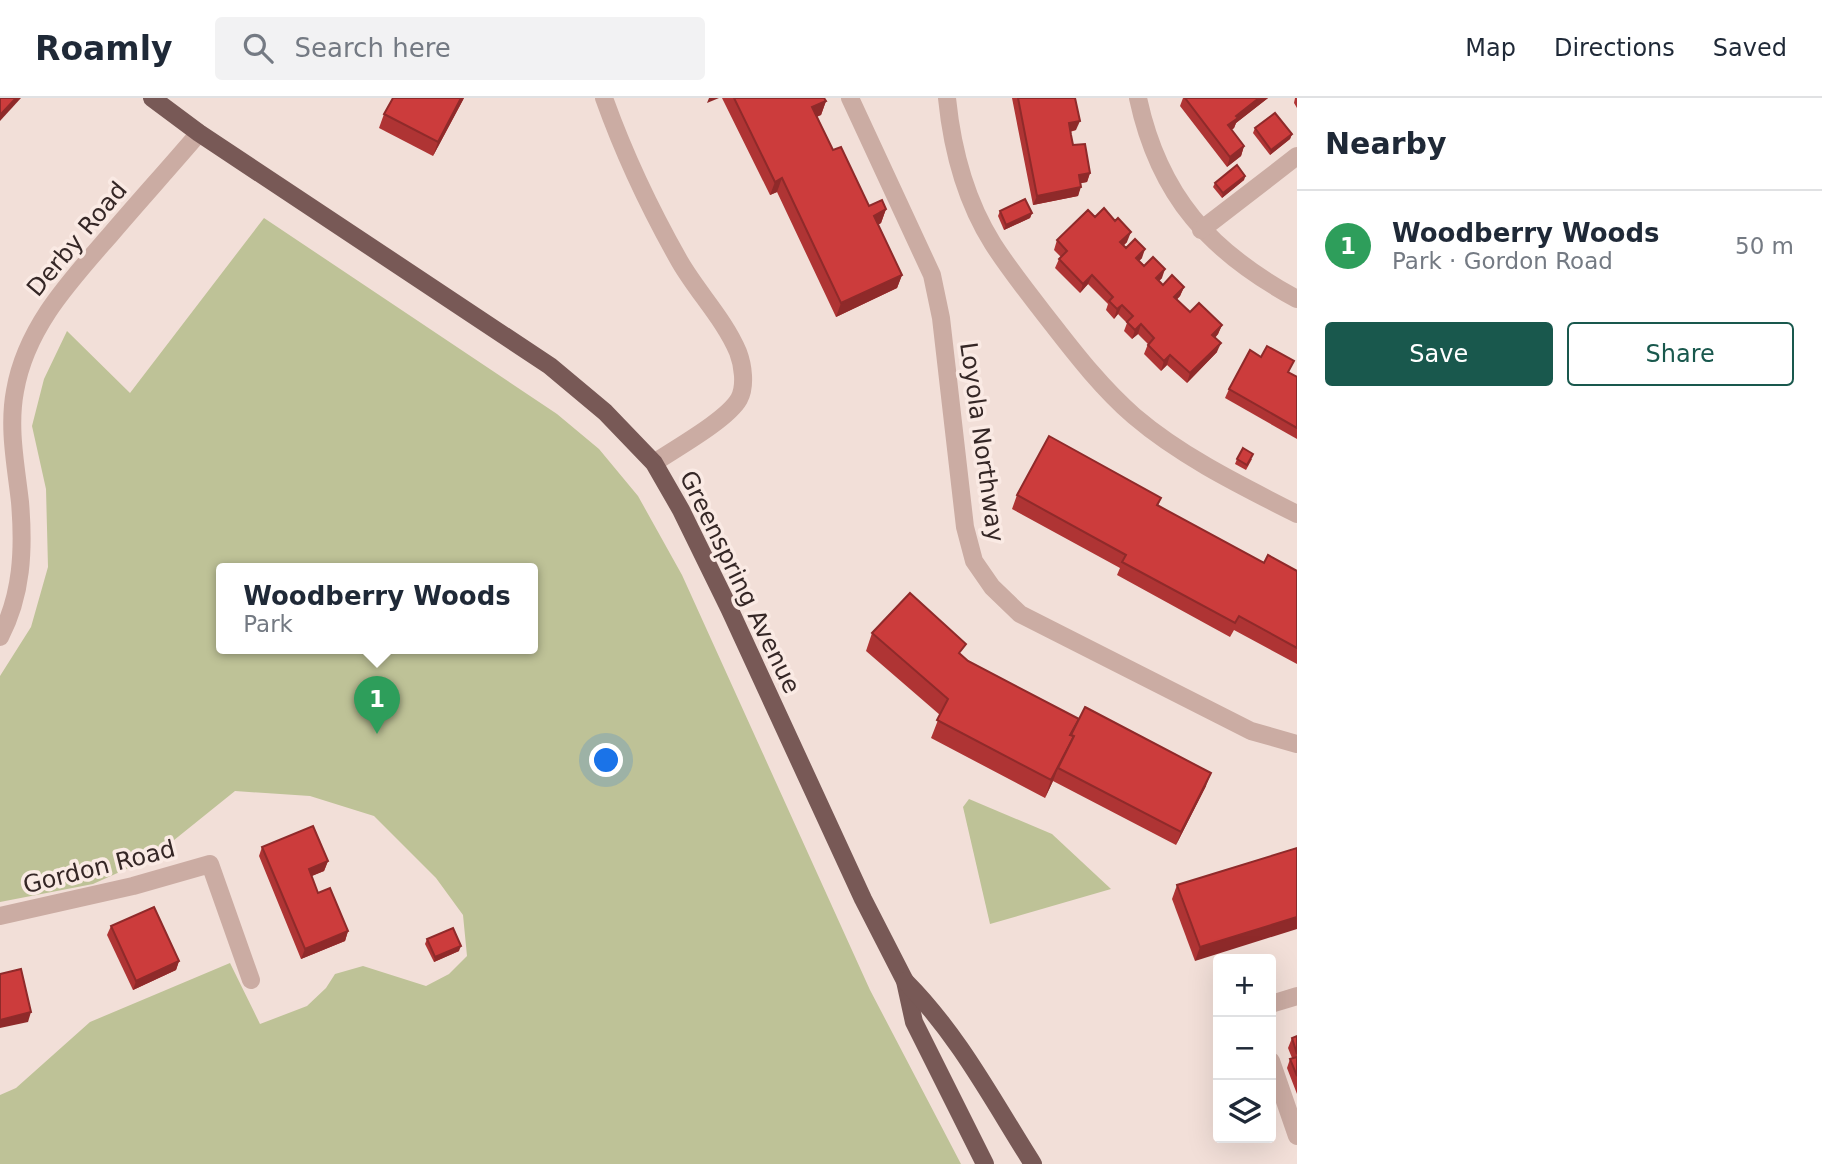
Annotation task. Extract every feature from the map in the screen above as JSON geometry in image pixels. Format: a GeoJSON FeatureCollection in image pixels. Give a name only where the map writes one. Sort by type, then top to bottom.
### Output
{"type":"FeatureCollection","features":[{"type":"Feature","properties":{"kind":"main road","name":"Greenspring Avenue"},"geometry":{"type":"LineString","coordinates":[[152,98],[199,133],[550,366],[605,412],[654,463],[681,510],[729,608],[863,899],[905,981],[914,1022],[985,1164]]}},
{"type":"Feature","properties":{"kind":"main road","name":"Greenspring Avenue"},"geometry":{"type":"LineString","coordinates":[[905,981],[933,1009],[1033,1164]]}},
{"type":"Feature","properties":{"kind":"street"},"geometry":{"type":"LineString","coordinates":[[604,98],[647,198],[680,262],[726,328],[739,354],[744,376],[740,398],[727,413],[654,463]]}},
{"type":"Feature","properties":{"kind":"street","name":"Loyola Northway"},"geometry":{"type":"LineString","coordinates":[[850,98],[932,275],[941,318],[965,527],[974,561],[992,587],[1020,614],[1251,732],[1297,744]]}},
{"type":"Feature","properties":{"kind":"street"},"geometry":{"type":"LineString","coordinates":[[947,98],[956,150],[970,199],[991,242],[1083,363],[1134,416],[1173,444],[1237,483],[1297,514]]}},
{"type":"Feature","properties":{"kind":"street"},"geometry":{"type":"LineString","coordinates":[[1138,98],[1147,136],[1161,171],[1177,199],[1202,230],[1234,260],[1297,299]]}},
{"type":"Feature","properties":{"kind":"street","name":"Derby Road"},"geometry":{"type":"LineString","coordinates":[[0,637],[11,617],[23,555],[12,425],[15,392],[25,351],[37,327],[66,286],[199,133]]}},
{"type":"Feature","properties":{"kind":"street"},"geometry":{"type":"LineString","coordinates":[[1202,230],[1297,156]]}},
{"type":"Feature","properties":{"kind":"street","name":"Gordon Road"},"geometry":{"type":"LineString","coordinates":[[0,916],[133,886],[210,864],[251,980]]}},
{"type":"Feature","properties":{"kind":"street"},"geometry":{"type":"LineString","coordinates":[[1276,1002],[1297,996]]}},
{"type":"Feature","properties":{"kind":"street"},"geometry":{"type":"LineString","coordinates":[[1276,1075],[1297,1136]]}},
{"type":"Feature","properties":{"kind":"green space"},"geometry":{"type":"Polygon","coordinates":[[[264,218],[557,414],[599,449],[638,496],[682,575],[870,990],[961,1164],[0,1164],[0,1095],[16,1088],[90,1022],[230,963],[260,1024],[307,1006],[326,988],[335,974],[363,966],[426,986],[449,974],[467,956],[463,915],[436,878],[374,816],[310,796],[235,791],[153,857],[93,884],[0,902],[0,676],[31,627],[48,567],[46,489],[32,426],[44,379],[67,331],[130,393],[264,218]]]}},
{"type":"Feature","properties":{"kind":"green space"},"geometry":{"type":"Polygon","coordinates":[[[969,799],[1052,834],[1111,889],[990,924],[963,807],[969,799]]]}},
{"type":"Feature","properties":{"kind":"building"},"geometry":{"type":"Polygon","coordinates":[[[0,98],[16,98],[0,115],[0,98]]]}},
{"type":"Feature","properties":{"kind":"building"},"geometry":{"type":"Polygon","coordinates":[[[393,98],[461,98],[438,142],[384,114],[393,98]]]}},
{"type":"Feature","properties":{"kind":"building"},"geometry":{"type":"Polygon","coordinates":[[[734,98],[824,98],[826,101],[812,107],[833,150],[841,147],[869,206],[882,200],[886,209],[874,216],[902,275],[841,303],[782,178],[775,182],[734,98]]]}},
{"type":"Feature","properties":{"kind":"building"},"geometry":{"type":"Polygon","coordinates":[[[1018,98],[1075,98],[1080,121],[1069,123],[1073,145],[1085,144],[1090,173],[1079,175],[1081,187],[1037,196],[1018,98]]]}},
{"type":"Feature","properties":{"kind":"building"},"geometry":{"type":"Polygon","coordinates":[[[1185,98],[1259,98],[1228,125],[1244,146],[1230,157],[1185,98]]]}},
{"type":"Feature","properties":{"kind":"building"},"geometry":{"type":"Polygon","coordinates":[[[1275,113],[1292,134],[1271,150],[1255,128],[1275,113]]]}},
{"type":"Feature","properties":{"kind":"building"},"geometry":{"type":"Polygon","coordinates":[[[1237,165],[1245,176],[1223,193],[1215,183],[1237,165]]]}},
{"type":"Feature","properties":{"kind":"building"},"geometry":{"type":"Polygon","coordinates":[[[1025,199],[1032,213],[1006,225],[1000,211],[1025,199]]]}},
{"type":"Feature","properties":{"kind":"building"},"geometry":{"type":"Polygon","coordinates":[[[1104,208],[1115,221],[1118,218],[1131,232],[1120,242],[1126,248],[1135,239],[1145,249],[1136,258],[1144,266],[1153,257],[1165,269],[1156,278],[1163,285],[1172,275],[1184,287],[1174,297],[1190,312],[1199,303],[1222,325],[1212,335],[1221,343],[1190,373],[1170,355],[1164,361],[1148,345],[1154,338],[1141,324],[1135,330],[1127,322],[1133,316],[1122,305],[1117,309],[1109,301],[1113,297],[1092,275],[1083,284],[1059,259],[1067,251],[1057,240],[1088,210],[1095,217],[1104,208]]]}},
{"type":"Feature","properties":{"kind":"building"},"geometry":{"type":"Polygon","coordinates":[[[1267,346],[1294,361],[1288,372],[1297,377],[1297,428],[1229,389],[1250,350],[1261,357],[1267,346]]]}},
{"type":"Feature","properties":{"kind":"building"},"geometry":{"type":"Polygon","coordinates":[[[1049,436],[1161,498],[1157,505],[1264,563],[1268,555],[1297,571],[1297,648],[1239,616],[1235,623],[1122,562],[1126,555],[1017,495],[1049,436]]]}},
{"type":"Feature","properties":{"kind":"building"},"geometry":{"type":"Polygon","coordinates":[[[1243,448],[1253,454],[1247,465],[1237,459],[1243,448]]]}},
{"type":"Feature","properties":{"kind":"building"},"geometry":{"type":"Polygon","coordinates":[[[910,593],[966,644],[959,653],[968,661],[1079,719],[1070,735],[1074,736],[1051,780],[937,720],[948,699],[872,633],[910,593]]]}},
{"type":"Feature","properties":{"kind":"building"},"geometry":{"type":"Polygon","coordinates":[[[1085,707],[1211,773],[1181,832],[1058,768],[1085,707]]]}},
{"type":"Feature","properties":{"kind":"building"},"geometry":{"type":"Polygon","coordinates":[[[313,826],[328,861],[309,869],[318,893],[330,888],[348,931],[305,949],[262,847],[313,826]]]}},
{"type":"Feature","properties":{"kind":"building"},"geometry":{"type":"Polygon","coordinates":[[[1297,848],[1297,917],[1200,947],[1177,885],[1297,848]]]}},
{"type":"Feature","properties":{"kind":"building"},"geometry":{"type":"Polygon","coordinates":[[[154,907],[179,961],[136,981],[111,926],[154,907]]]}},
{"type":"Feature","properties":{"kind":"building"},"geometry":{"type":"Polygon","coordinates":[[[453,928],[461,946],[435,957],[427,939],[453,928]]]}},
{"type":"Feature","properties":{"kind":"building"},"geometry":{"type":"Polygon","coordinates":[[[21,969],[31,1012],[0,1020],[0,974],[21,969]]]}},
{"type":"Feature","properties":{"kind":"building"},"geometry":{"type":"Polygon","coordinates":[[[1297,1036],[1297,1054],[1292,1038],[1297,1036]]]}},
{"type":"Feature","properties":{"kind":"building"},"geometry":{"type":"Polygon","coordinates":[[[1297,1057],[1297,1076],[1290,1059],[1297,1057]]]}},
{"type":"Feature","properties":{"kind":"place","name":"Woodberry Woods"},"geometry":{"type":"Point","coordinates":[377,734]}}]}
